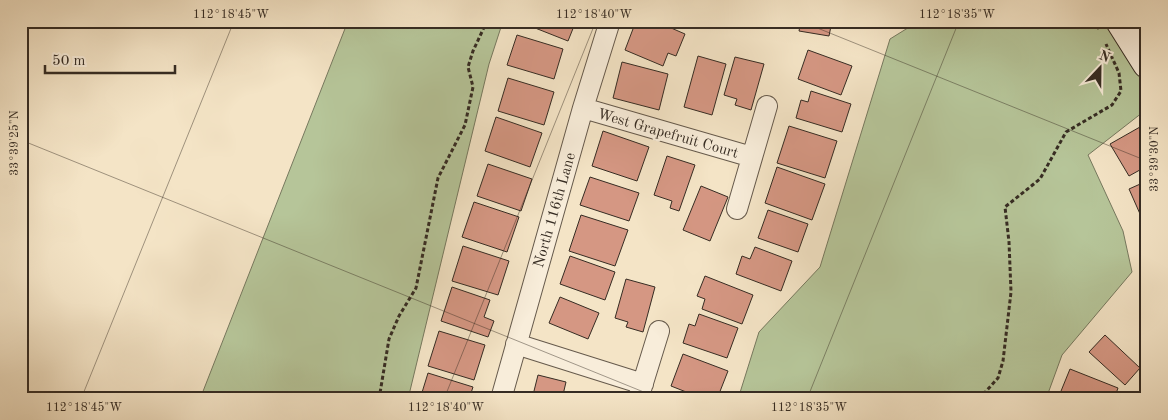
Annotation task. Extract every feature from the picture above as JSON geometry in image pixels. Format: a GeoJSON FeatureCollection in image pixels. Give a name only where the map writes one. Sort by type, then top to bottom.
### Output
{"type":"FeatureCollection","features":[{"type":"Feature","properties":{"kind":"street","name":"North 116th Lane"},"geometry":{"type":"LineString","coordinates":[[502,399],[583,108],[610,21]]}},
{"type":"Feature","properties":{"kind":"street"},"geometry":{"type":"LineString","coordinates":[[1120,21],[1147,64]]}},
{"type":"Feature","properties":{"kind":"street"},"geometry":{"type":"LineString","coordinates":[[737,209],[768,106]]}},
{"type":"Feature","properties":{"kind":"street","name":"West Grapefruit Court"},"geometry":{"type":"LineString","coordinates":[[583,108],[752,157]]}},
{"type":"Feature","properties":{"kind":"street"},"geometry":{"type":"LineString","coordinates":[[516,344],[641,391],[659,332]]}},
{"type":"Feature","properties":{"kind":"path"},"geometry":{"type":"LineString","coordinates":[[379,399],[388,339],[416,288],[438,178],[465,125],[473,87],[468,67],[487,21]]}},
{"type":"Feature","properties":{"kind":"path"},"geometry":{"type":"LineString","coordinates":[[979,399],[998,378],[1004,361],[1011,292],[1009,242],[1005,207],[1040,179],[1066,132],[1112,104],[1121,91],[1120,73],[1094,21]]}},
{"type":"Feature","properties":{"kind":"green space"},"geometry":{"type":"Polygon","coordinates":[[[348,21],[503,21],[489,64],[408,399],[200,399],[348,21]]]}},
{"type":"Feature","properties":{"kind":"green space"},"geometry":{"type":"Polygon","coordinates":[[[919,21],[1143,21],[1141,28],[1147,37],[1147,109],[1088,155],[1123,231],[1132,272],[1062,355],[1046,399],[738,399],[759,332],[820,267],[890,39],[919,21]]]}},
{"type":"Feature","properties":{"kind":"building"},"geometry":{"type":"Polygon","coordinates":[[[526,21],[576,21],[568,41],[525,24],[526,21]]]}},
{"type":"Feature","properties":{"kind":"building"},"geometry":{"type":"Polygon","coordinates":[[[636,21],[655,21],[685,34],[676,56],[668,53],[663,66],[625,50],[636,21]]]}},
{"type":"Feature","properties":{"kind":"building"},"geometry":{"type":"Polygon","coordinates":[[[801,21],[832,21],[829,36],[799,31],[801,21]]]}},
{"type":"Feature","properties":{"kind":"building"},"geometry":{"type":"Polygon","coordinates":[[[517,35],[563,49],[554,79],[507,65],[517,35]]]}},
{"type":"Feature","properties":{"kind":"building"},"geometry":{"type":"Polygon","coordinates":[[[808,50],[852,66],[841,95],[798,79],[808,50]]]}},
{"type":"Feature","properties":{"kind":"building"},"geometry":{"type":"Polygon","coordinates":[[[698,56],[726,64],[712,115],[684,107],[698,56]]]}},
{"type":"Feature","properties":{"kind":"building"},"geometry":{"type":"Polygon","coordinates":[[[735,57],[764,64],[751,110],[735,105],[737,99],[724,95],[735,57]]]}},
{"type":"Feature","properties":{"kind":"building"},"geometry":{"type":"Polygon","coordinates":[[[622,62],[668,74],[659,110],[613,98],[622,62]]]}},
{"type":"Feature","properties":{"kind":"building"},"geometry":{"type":"Polygon","coordinates":[[[508,78],[554,92],[544,125],[498,111],[508,78]]]}},
{"type":"Feature","properties":{"kind":"building"},"geometry":{"type":"Polygon","coordinates":[[[811,91],[851,104],[842,132],[796,118],[801,100],[808,102],[811,91]]]}},
{"type":"Feature","properties":{"kind":"building"},"geometry":{"type":"Polygon","coordinates":[[[496,117],[542,133],[530,167],[485,151],[496,117]]]}},
{"type":"Feature","properties":{"kind":"building"},"geometry":{"type":"Polygon","coordinates":[[[1147,123],[1147,166],[1129,176],[1110,144],[1147,123]]]}},
{"type":"Feature","properties":{"kind":"building"},"geometry":{"type":"Polygon","coordinates":[[[789,126],[837,141],[825,178],[777,163],[789,126]]]}},
{"type":"Feature","properties":{"kind":"building"},"geometry":{"type":"Polygon","coordinates":[[[603,131],[649,147],[637,181],[592,166],[603,131]]]}},
{"type":"Feature","properties":{"kind":"building"},"geometry":{"type":"Polygon","coordinates":[[[667,156],[695,165],[679,211],[670,208],[672,201],[654,195],[667,156]]]}},
{"type":"Feature","properties":{"kind":"building"},"geometry":{"type":"Polygon","coordinates":[[[488,164],[532,179],[521,211],[477,196],[488,164]]]}},
{"type":"Feature","properties":{"kind":"building"},"geometry":{"type":"Polygon","coordinates":[[[777,167],[825,184],[812,220],[765,203],[777,167]]]}},
{"type":"Feature","properties":{"kind":"building"},"geometry":{"type":"Polygon","coordinates":[[[590,177],[639,193],[629,221],[580,205],[590,177]]]}},
{"type":"Feature","properties":{"kind":"building"},"geometry":{"type":"Polygon","coordinates":[[[1147,181],[1147,222],[1144,223],[1129,189],[1147,181]]]}},
{"type":"Feature","properties":{"kind":"building"},"geometry":{"type":"Polygon","coordinates":[[[701,186],[728,197],[710,241],[683,230],[701,186]]]}},
{"type":"Feature","properties":{"kind":"building"},"geometry":{"type":"Polygon","coordinates":[[[474,202],[519,217],[507,252],[462,237],[474,202]]]}},
{"type":"Feature","properties":{"kind":"building"},"geometry":{"type":"Polygon","coordinates":[[[768,210],[808,224],[798,252],[758,238],[768,210]]]}},
{"type":"Feature","properties":{"kind":"building"},"geometry":{"type":"Polygon","coordinates":[[[581,215],[628,230],[615,266],[569,251],[581,215]]]}},
{"type":"Feature","properties":{"kind":"building"},"geometry":{"type":"Polygon","coordinates":[[[1143,227],[1147,227],[1147,253],[1143,227]]]}},
{"type":"Feature","properties":{"kind":"building"},"geometry":{"type":"Polygon","coordinates":[[[463,246],[509,261],[498,295],[452,281],[463,246]]]}},
{"type":"Feature","properties":{"kind":"building"},"geometry":{"type":"Polygon","coordinates":[[[755,247],[792,261],[781,291],[736,274],[742,256],[750,259],[755,247]]]}},
{"type":"Feature","properties":{"kind":"building"},"geometry":{"type":"Polygon","coordinates":[[[570,256],[615,272],[605,300],[560,284],[570,256]]]}},
{"type":"Feature","properties":{"kind":"building"},"geometry":{"type":"Polygon","coordinates":[[[705,276],[753,295],[742,324],[702,309],[705,299],[697,296],[705,276]]]}},
{"type":"Feature","properties":{"kind":"building"},"geometry":{"type":"Polygon","coordinates":[[[626,279],[655,287],[643,332],[626,327],[628,322],[615,318],[626,279]]]}},
{"type":"Feature","properties":{"kind":"building"},"geometry":{"type":"Polygon","coordinates":[[[452,287],[490,300],[484,317],[494,321],[488,337],[441,321],[452,287]]]}},
{"type":"Feature","properties":{"kind":"building"},"geometry":{"type":"Polygon","coordinates":[[[560,297],[599,313],[588,339],[549,323],[560,297]]]}},
{"type":"Feature","properties":{"kind":"building"},"geometry":{"type":"Polygon","coordinates":[[[699,314],[738,328],[727,358],[683,343],[689,324],[695,326],[699,314]]]}},
{"type":"Feature","properties":{"kind":"building"},"geometry":{"type":"Polygon","coordinates":[[[439,331],[485,345],[474,380],[428,366],[439,331]]]}},
{"type":"Feature","properties":{"kind":"building"},"geometry":{"type":"Polygon","coordinates":[[[1105,335],[1140,368],[1125,385],[1089,352],[1105,335]]]}},
{"type":"Feature","properties":{"kind":"building"},"geometry":{"type":"Polygon","coordinates":[[[683,354],[728,371],[717,399],[704,399],[671,386],[683,354]]]}},
{"type":"Feature","properties":{"kind":"building"},"geometry":{"type":"Polygon","coordinates":[[[1070,369],[1118,388],[1114,399],[1067,399],[1059,396],[1070,369]]]}},
{"type":"Feature","properties":{"kind":"building"},"geometry":{"type":"Polygon","coordinates":[[[428,373],[473,387],[469,399],[420,399],[428,373]]]}},
{"type":"Feature","properties":{"kind":"building"},"geometry":{"type":"Polygon","coordinates":[[[538,375],[566,382],[562,399],[532,399],[538,375]]]}}]}
